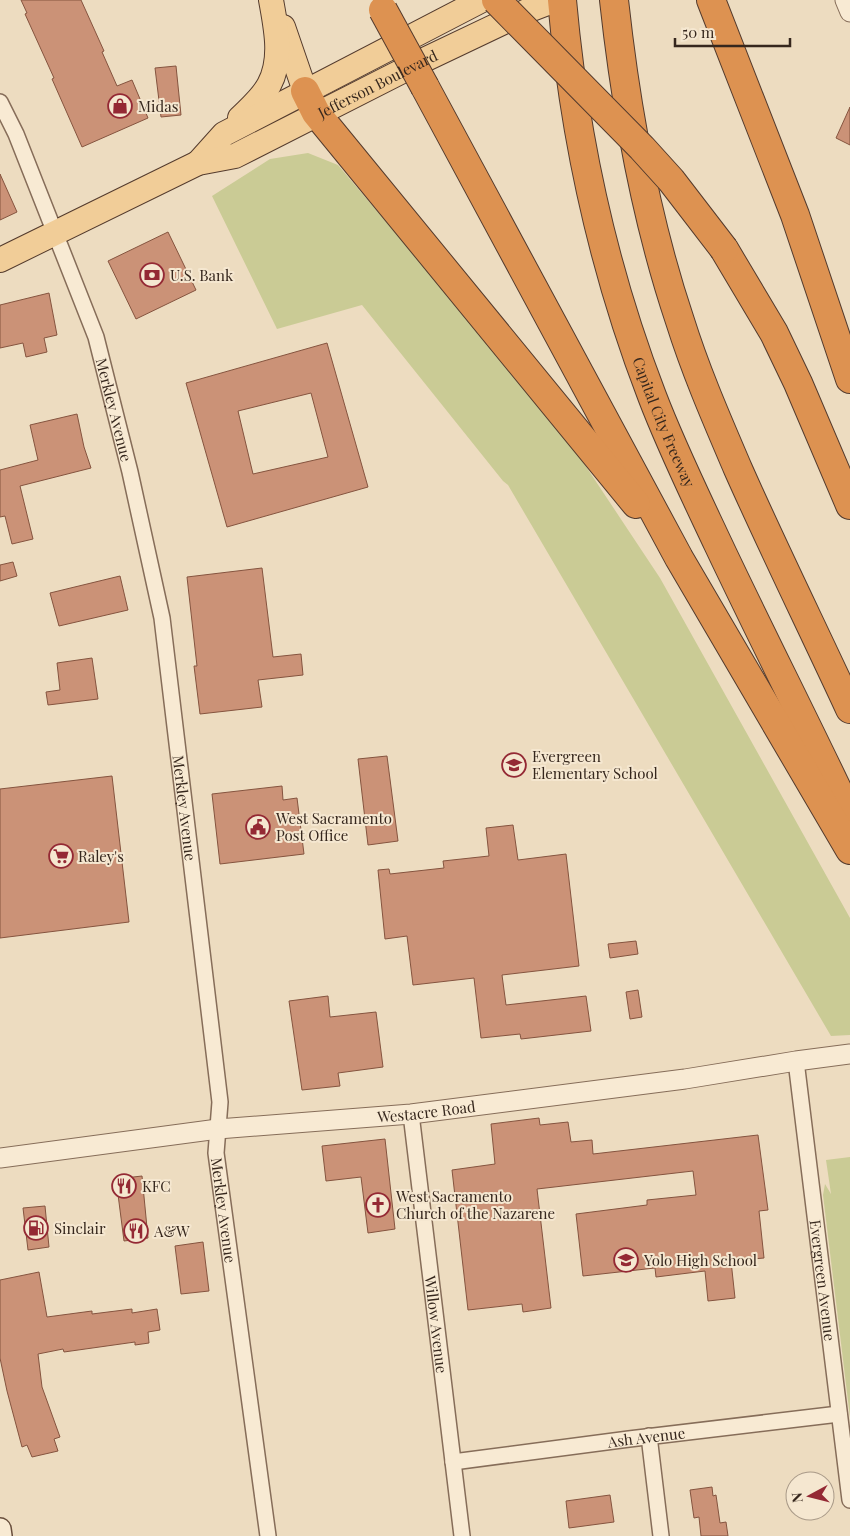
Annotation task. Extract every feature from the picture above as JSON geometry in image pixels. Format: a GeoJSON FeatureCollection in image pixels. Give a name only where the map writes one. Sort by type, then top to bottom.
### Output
{"type":"FeatureCollection","features":[{"type":"Feature","properties":{"kind":"highway"},"geometry":{"type":"LineString","coordinates":[[496,0],[642,148],[671,180],[724,249],[778,341],[850,505]]}},
{"type":"Feature","properties":{"kind":"highway","name":"Capital City Freeway"},"geometry":{"type":"LineString","coordinates":[[562,0],[567,51],[588,175],[602,241],[620,302],[652,396],[685,475],[850,816]]}},
{"type":"Feature","properties":{"kind":"highway"},"geometry":{"type":"LineString","coordinates":[[614,0],[635,152],[645,201],[680,322],[716,418],[850,709]]}},
{"type":"Feature","properties":{"kind":"highway"},"geometry":{"type":"LineString","coordinates":[[711,0],[795,215],[850,379]]}},
{"type":"Feature","properties":{"kind":"highway"},"geometry":{"type":"LineString","coordinates":[[380,5],[679,558],[850,850]]}},
{"type":"Feature","properties":{"kind":"highway"},"geometry":{"type":"LineString","coordinates":[[311,102],[679,558]]}},
{"type":"Feature","properties":{"kind":"main road"},"geometry":{"type":"LineString","coordinates":[[272,0],[311,102]]}},
{"type":"Feature","properties":{"kind":"main road"},"geometry":{"type":"LineString","coordinates":[[224,134],[261,98],[269,85],[275,69],[277,50],[272,0]]}},
{"type":"Feature","properties":{"kind":"main road","name":"Jefferson Boulevard"},"geometry":{"type":"LineString","coordinates":[[0,260],[198,163],[235,156],[311,102],[482,0]]}},
{"type":"Feature","properties":{"kind":"main road","name":"Jefferson Boulevard"},"geometry":{"type":"LineString","coordinates":[[198,163],[224,134],[311,102],[527,5],[555,0]]}},
{"type":"Feature","properties":{"kind":"main road"},"geometry":{"type":"LineString","coordinates":[[0,1529],[1,1536]]}},
{"type":"Feature","properties":{"kind":"street"},"geometry":{"type":"LineString","coordinates":[[845,0],[850,12]]}},
{"type":"Feature","properties":{"kind":"street","name":"Merkley Avenue"},"geometry":{"type":"LineString","coordinates":[[0,102],[16,134],[96,337],[130,472],[162,618],[220,1102],[216,1153],[268,1536]]}},
{"type":"Feature","properties":{"kind":"street","name":"Westacre Road"},"geometry":{"type":"LineString","coordinates":[[0,1158],[218,1129],[411,1114],[685,1079],[796,1060],[850,1054]]}},
{"type":"Feature","properties":{"kind":"street","name":"Evergreen Avenue"},"geometry":{"type":"LineString","coordinates":[[796,1060],[850,1500]]}},
{"type":"Feature","properties":{"kind":"street","name":"Willow Avenue"},"geometry":{"type":"LineString","coordinates":[[411,1114],[462,1536]]}},
{"type":"Feature","properties":{"kind":"street","name":"Ash Avenue"},"geometry":{"type":"LineString","coordinates":[[453,1462],[649,1436],[839,1414]]}},
{"type":"Feature","properties":{"kind":"street"},"geometry":{"type":"LineString","coordinates":[[649,1436],[661,1536]]}},
{"type":"Feature","properties":{"kind":"green space"},"geometry":{"type":"Polygon","coordinates":[[[308,153],[338,165],[458,307],[579,456],[660,578],[850,918],[850,1035],[831,1036],[508,485],[362,305],[277,329],[212,196],[270,159],[308,153]]]}},
{"type":"Feature","properties":{"kind":"green space"},"geometry":{"type":"Polygon","coordinates":[[[850,1157],[850,1417],[823,1195],[825,1184],[831,1194],[826,1160],[850,1157]]]}},
{"type":"Feature","properties":{"kind":"building"},"geometry":{"type":"Polygon","coordinates":[[[21,0],[81,0],[104,51],[102,52],[117,86],[132,80],[148,118],[82,147],[25,14],[27,13],[21,0]]]}},
{"type":"Feature","properties":{"kind":"building"},"geometry":{"type":"Polygon","coordinates":[[[176,66],[181,115],[161,117],[155,68],[176,66]]]}},
{"type":"Feature","properties":{"kind":"building"},"geometry":{"type":"Polygon","coordinates":[[[850,107],[850,145],[836,138],[850,107]]]}},
{"type":"Feature","properties":{"kind":"building"},"geometry":{"type":"Polygon","coordinates":[[[0,174],[17,212],[0,220],[0,174]]]}},
{"type":"Feature","properties":{"kind":"building","name":"U.S. Bank"},"geometry":{"type":"Polygon","coordinates":[[[168,232],[196,290],[136,319],[108,261],[168,232]]]}},
{"type":"Feature","properties":{"kind":"building"},"geometry":{"type":"Polygon","coordinates":[[[49,293],[57,335],[44,338],[47,352],[26,357],[23,343],[0,348],[0,305],[49,293]]]}},
{"type":"Feature","properties":{"kind":"building"},"geometry":{"type":"Polygon","coordinates":[[[327,343],[368,487],[227,527],[186,383],[327,343]],[[311,393],[238,411],[253,474],[328,457],[311,393]]]}},
{"type":"Feature","properties":{"kind":"building"},"geometry":{"type":"Polygon","coordinates":[[[77,414],[84,447],[91,468],[20,486],[33,539],[12,544],[5,516],[0,517],[0,470],[38,460],[30,425],[77,414]]]}},
{"type":"Feature","properties":{"kind":"building"},"geometry":{"type":"Polygon","coordinates":[[[13,562],[17,576],[0,581],[0,565],[13,562]]]}},
{"type":"Feature","properties":{"kind":"building"},"geometry":{"type":"Polygon","coordinates":[[[262,568],[273,657],[301,654],[303,675],[258,680],[262,707],[200,714],[194,666],[197,666],[187,577],[262,568]]]}},
{"type":"Feature","properties":{"kind":"building"},"geometry":{"type":"Polygon","coordinates":[[[120,576],[128,610],[59,626],[50,593],[120,576]]]}},
{"type":"Feature","properties":{"kind":"building"},"geometry":{"type":"Polygon","coordinates":[[[92,658],[98,699],[48,705],[46,692],[60,690],[57,663],[92,658]]]}},
{"type":"Feature","properties":{"kind":"building"},"geometry":{"type":"Polygon","coordinates":[[[387,756],[398,841],[368,845],[358,759],[387,756]]]}},
{"type":"Feature","properties":{"kind":"building","name":"Raley's"},"geometry":{"type":"Polygon","coordinates":[[[112,776],[129,922],[0,938],[0,789],[112,776]]]}},
{"type":"Feature","properties":{"kind":"building","name":"West Sacramento Post Office"},"geometry":{"type":"Polygon","coordinates":[[[282,786],[283,800],[297,798],[304,854],[220,864],[212,794],[282,786]]]}},
{"type":"Feature","properties":{"kind":"building"},"geometry":{"type":"Polygon","coordinates":[[[513,825],[518,860],[566,854],[579,966],[502,975],[506,1005],[586,996],[591,1031],[521,1039],[520,1034],[481,1038],[474,978],[413,985],[407,936],[385,939],[378,870],[389,869],[390,874],[444,868],[443,861],[489,856],[486,828],[513,825]]]}},
{"type":"Feature","properties":{"kind":"building"},"geometry":{"type":"Polygon","coordinates":[[[636,941],[638,954],[610,958],[608,944],[636,941]]]}},
{"type":"Feature","properties":{"kind":"building"},"geometry":{"type":"Polygon","coordinates":[[[638,990],[642,1017],[630,1019],[626,992],[638,990]]]}},
{"type":"Feature","properties":{"kind":"building"},"geometry":{"type":"Polygon","coordinates":[[[328,996],[330,1017],[376,1012],[383,1067],[338,1073],[340,1086],[302,1090],[289,1001],[328,996]]]}},
{"type":"Feature","properties":{"kind":"building"},"geometry":{"type":"Polygon","coordinates":[[[539,1118],[540,1125],[568,1122],[571,1142],[592,1140],[593,1154],[758,1135],[768,1210],[759,1211],[764,1258],[731,1261],[735,1298],[708,1301],[705,1271],[656,1277],[655,1268],[583,1276],[576,1214],[647,1205],[647,1200],[696,1195],[693,1171],[537,1189],[551,1308],[523,1312],[522,1304],[468,1310],[452,1170],[495,1164],[491,1124],[539,1118]]]}},
{"type":"Feature","properties":{"kind":"building","name":"West Sacramento Church of the Nazarene"},"geometry":{"type":"Polygon","coordinates":[[[385,1139],[395,1229],[368,1233],[361,1177],[326,1181],[322,1146],[385,1139]]]}},
{"type":"Feature","properties":{"kind":"building"},"geometry":{"type":"Polygon","coordinates":[[[142,1176],[148,1238],[124,1241],[116,1179],[142,1176]]]}},
{"type":"Feature","properties":{"kind":"building","name":"Sinclair"},"geometry":{"type":"Polygon","coordinates":[[[45,1206],[49,1247],[28,1250],[23,1208],[45,1206]]]}},
{"type":"Feature","properties":{"kind":"building"},"geometry":{"type":"Polygon","coordinates":[[[203,1242],[209,1291],[181,1294],[175,1246],[203,1242]]]}},
{"type":"Feature","properties":{"kind":"building"},"geometry":{"type":"Polygon","coordinates":[[[39,1272],[47,1317],[92,1311],[92,1314],[132,1309],[132,1313],[157,1309],[160,1330],[148,1332],[149,1343],[135,1345],[135,1342],[64,1352],[63,1349],[38,1354],[42,1387],[60,1437],[54,1439],[58,1451],[32,1457],[27,1445],[22,1447],[0,1358],[0,1280],[39,1272]]]}},
{"type":"Feature","properties":{"kind":"building"},"geometry":{"type":"Polygon","coordinates":[[[712,1487],[713,1496],[716,1495],[720,1523],[726,1522],[728,1536],[701,1536],[699,1517],[694,1518],[690,1490],[712,1487]]]}},
{"type":"Feature","properties":{"kind":"building"},"geometry":{"type":"Polygon","coordinates":[[[610,1495],[614,1522],[569,1528],[566,1501],[610,1495]]]}},
{"type":"Feature","properties":{"kind":"place","name":"Midas"},"geometry":{"type":"Point","coordinates":[120,106]}},
{"type":"Feature","properties":{"kind":"place","name":"U.S. Bank"},"geometry":{"type":"Point","coordinates":[152,275]}},
{"type":"Feature","properties":{"kind":"place","name":"Evergreen Elementary School"},"geometry":{"type":"Point","coordinates":[514,765]}},
{"type":"Feature","properties":{"kind":"place","name":"West Sacramento Post Office"},"geometry":{"type":"Point","coordinates":[258,827]}},
{"type":"Feature","properties":{"kind":"place","name":"Raley's"},"geometry":{"type":"Point","coordinates":[61,856]}},
{"type":"Feature","properties":{"kind":"place","name":"KFC"},"geometry":{"type":"Point","coordinates":[124,1186]}},
{"type":"Feature","properties":{"kind":"place","name":"West Sacramento Church of the Nazarene"},"geometry":{"type":"Point","coordinates":[378,1205]}},
{"type":"Feature","properties":{"kind":"place","name":"Sinclair"},"geometry":{"type":"Point","coordinates":[36,1228]}},
{"type":"Feature","properties":{"kind":"place","name":"A&W"},"geometry":{"type":"Point","coordinates":[136,1231]}},
{"type":"Feature","properties":{"kind":"place","name":"Yolo High School"},"geometry":{"type":"Point","coordinates":[626,1260]}}]}
